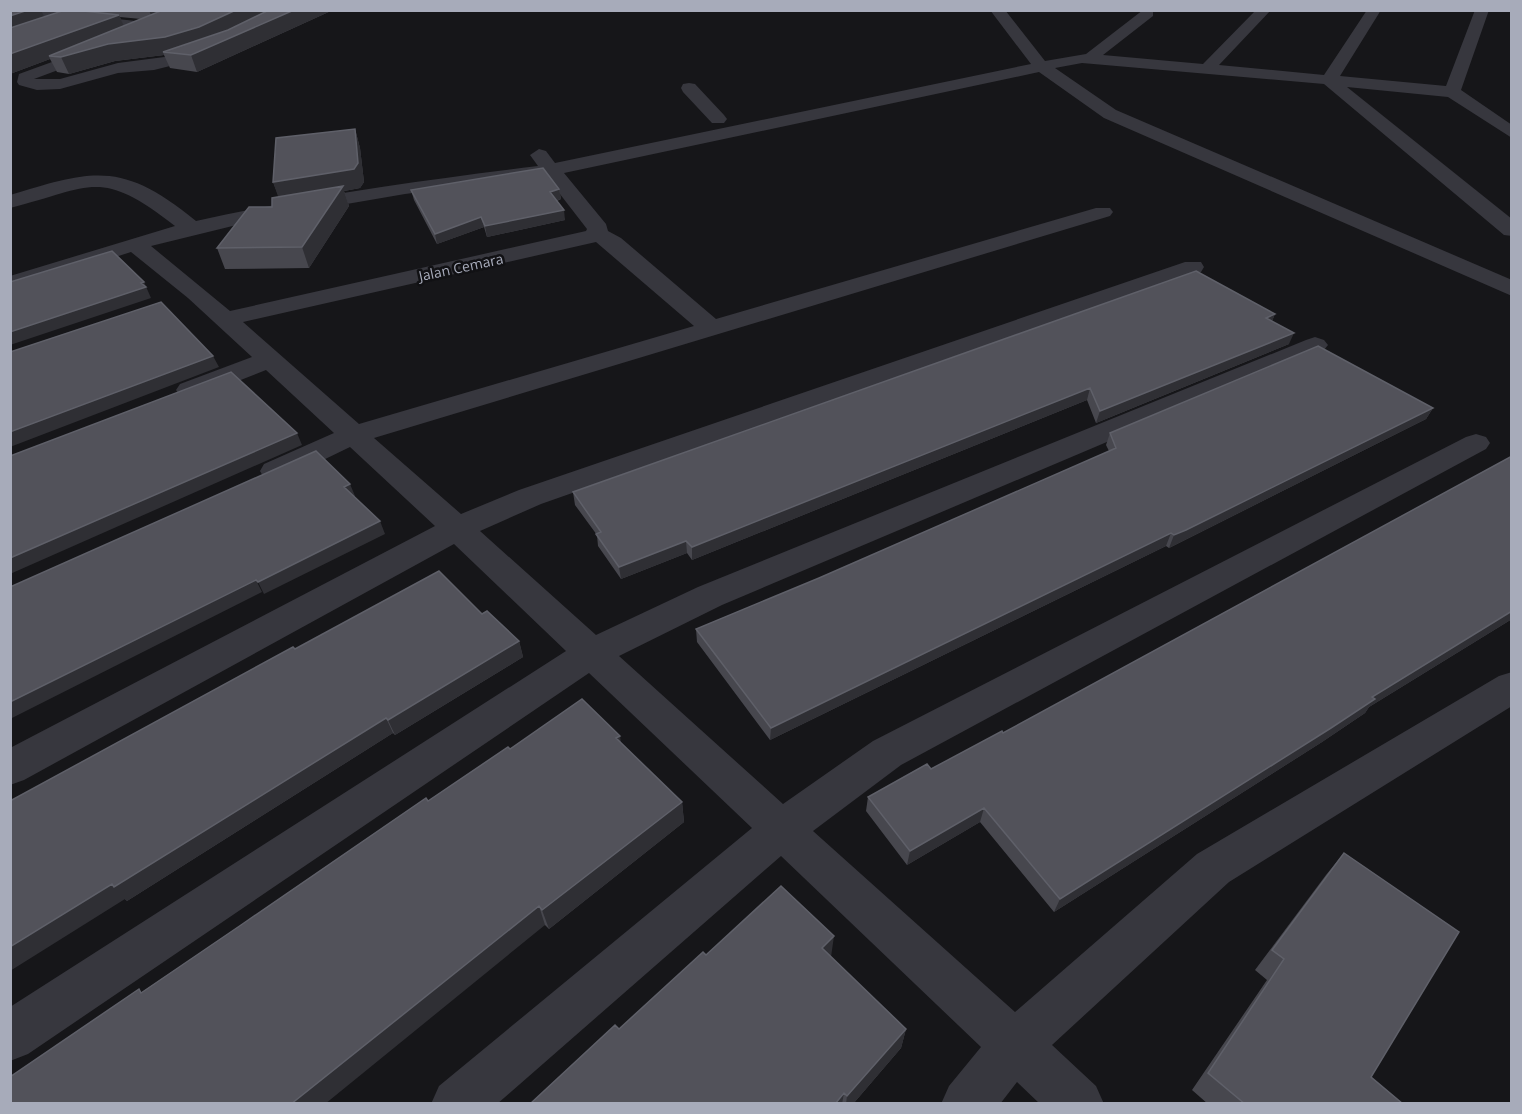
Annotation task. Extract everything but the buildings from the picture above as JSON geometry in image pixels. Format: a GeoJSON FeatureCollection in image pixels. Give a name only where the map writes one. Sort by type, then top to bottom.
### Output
{"type":"FeatureCollection","features":[{"type":"Feature","properties":{"kind":"street"},"geometry":{"type":"LineString","coordinates":[[44,31],[100,10]]}},
{"type":"Feature","properties":{"kind":"street"},"geometry":{"type":"LineString","coordinates":[[179,19],[25,77],[25,82],[32,85],[62,84],[117,68],[159,64],[237,36],[295,10]]}},
{"type":"Feature","properties":{"kind":"street"},"geometry":{"type":"LineString","coordinates":[[997,10],[1035,57],[1110,114],[1512,289]]}},
{"type":"Feature","properties":{"kind":"street"},"geometry":{"type":"LineString","coordinates":[[1208,68],[1264,10]]}},
{"type":"Feature","properties":{"kind":"street"},"geometry":{"type":"LineString","coordinates":[[1329,80],[1374,10]]}},
{"type":"Feature","properties":{"kind":"street"},"geometry":{"type":"LineString","coordinates":[[1452,92],[1482,10]]}},
{"type":"Feature","properties":{"kind":"street"},"geometry":{"type":"LineString","coordinates":[[10,12],[237,36]]}},
{"type":"Feature","properties":{"kind":"street"},"geometry":{"type":"LineString","coordinates":[[1086,59],[1148,13]]}},
{"type":"Feature","properties":{"kind":"street"},"geometry":{"type":"LineString","coordinates":[[10,284],[191,228],[545,162],[1035,57]]}},
{"type":"Feature","properties":{"kind":"street"},"geometry":{"type":"LineString","coordinates":[[98,236],[175,214],[241,199],[545,162],[718,119],[1035,57],[1208,68],[1452,92],[1512,133]]}},
{"type":"Feature","properties":{"kind":"street"},"geometry":{"type":"LineString","coordinates":[[1329,80],[1512,230]]}},
{"type":"Feature","properties":{"kind":"street"},"geometry":{"type":"LineString","coordinates":[[689,88],[718,119]]}},
{"type":"Feature","properties":{"kind":"street"},"geometry":{"type":"LineString","coordinates":[[545,162],[598,229],[597,234],[613,243],[712,328]]}},
{"type":"Feature","properties":{"kind":"street"},"geometry":{"type":"LineString","coordinates":[[10,202],[82,182],[105,179],[175,214],[191,228]]}},
{"type":"Feature","properties":{"kind":"street"},"geometry":{"type":"LineString","coordinates":[[257,479],[353,435],[1103,212]]}},
{"type":"Feature","properties":{"kind":"street","name":"Jalan Cemara"},"geometry":{"type":"LineString","coordinates":[[225,319],[588,240],[597,234]]}},
{"type":"Feature","properties":{"kind":"street"},"geometry":{"type":"LineString","coordinates":[[136,245],[185,296],[225,319],[457,528],[1078,1104]]}},
{"type":"Feature","properties":{"kind":"street"},"geometry":{"type":"LineString","coordinates":[[10,768],[457,528],[530,497],[1194,267]]}},
{"type":"Feature","properties":{"kind":"street"},"geometry":{"type":"LineString","coordinates":[[10,1036],[591,653],[710,596],[1315,345]]}},
{"type":"Feature","properties":{"kind":"street"},"geometry":{"type":"LineString","coordinates":[[162,402],[270,359]]}},
{"type":"Feature","properties":{"kind":"street"},"geometry":{"type":"LineString","coordinates":[[457,1104],[782,830],[886,753],[1476,443]]}},
{"type":"Feature","properties":{"kind":"street"},"geometry":{"type":"LineString","coordinates":[[967,1104],[1015,1045],[1213,868],[1512,687]]}}]}
